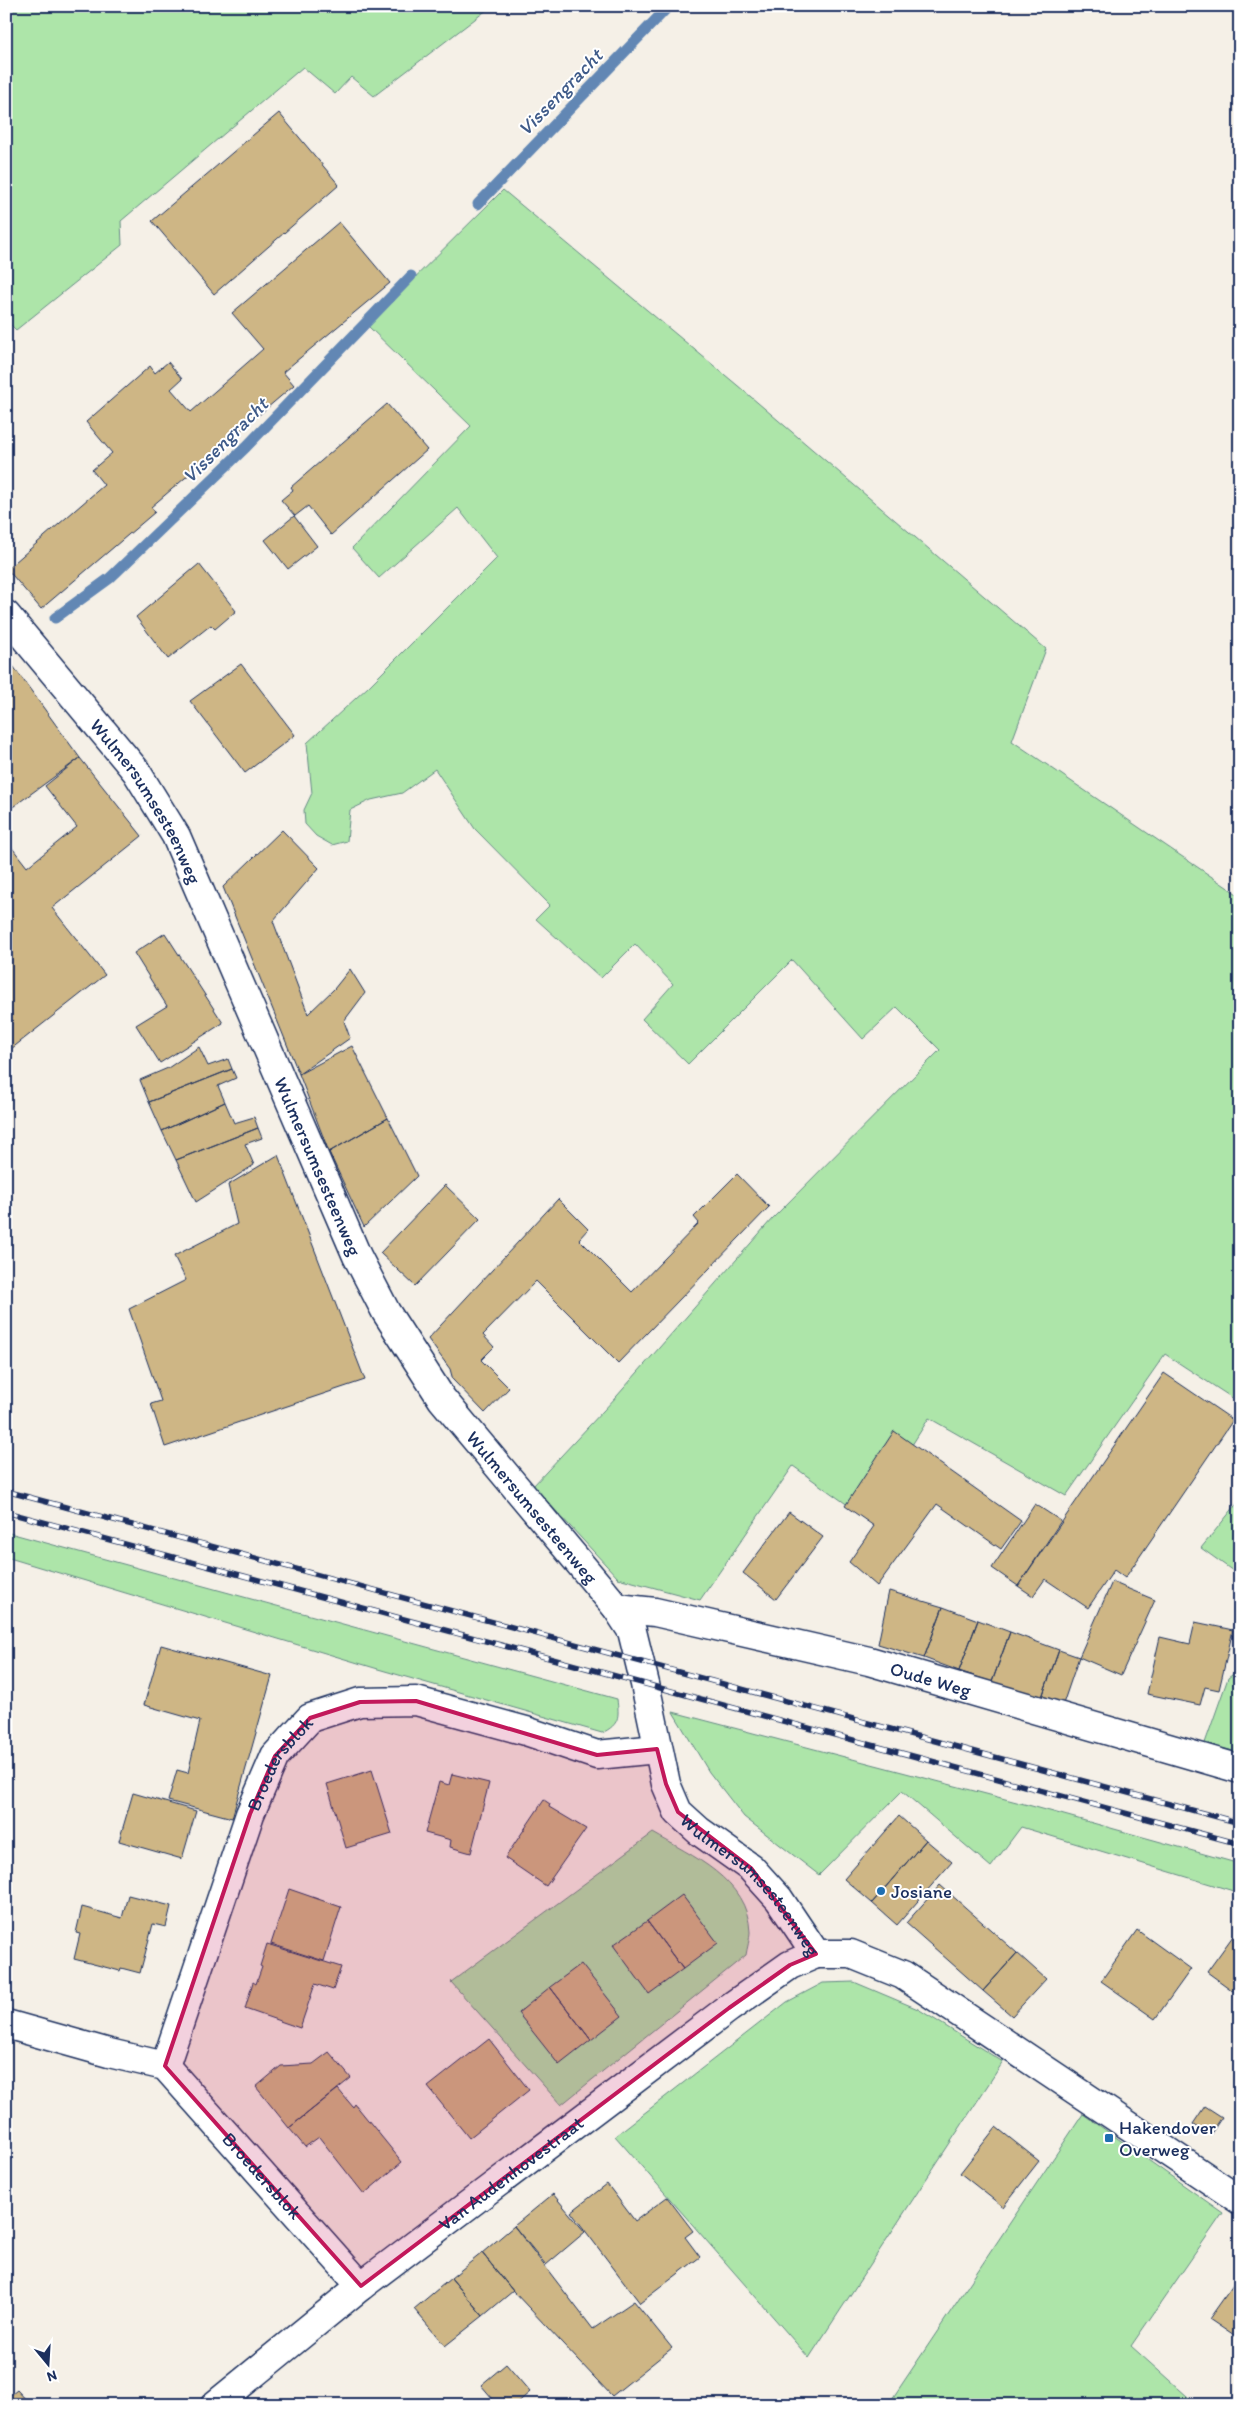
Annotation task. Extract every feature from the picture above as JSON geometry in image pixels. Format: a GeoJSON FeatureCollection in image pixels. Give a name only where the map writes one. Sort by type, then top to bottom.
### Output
{"type":"FeatureCollection","features":[{"type":"Feature","properties":{"kind":"street","name":"Wulmersumsesteenweg"},"geometry":{"type":"LineString","coordinates":[[6,614],[136,771],[176,836],[357,1256],[414,1360],[442,1399],[617,1608],[632,1631],[646,1684],[666,1784],[678,1812],[699,1831],[751,1868],[779,1899],[816,1954],[851,1954],[903,1975],[1240,2200]]}},
{"type":"Feature","properties":{"kind":"street","name":"Oude Weg"},"geometry":{"type":"LineString","coordinates":[[617,1608],[655,1612],[869,1661],[1240,1769]]}},
{"type":"Feature","properties":{"kind":"street","name":"Broedersblok"},"geometry":{"type":"LineString","coordinates":[[361,2286],[165,2066],[250,1814],[275,1756],[310,1718],[360,1702],[416,1701],[526,1730],[597,1755],[658,1749]]}},
{"type":"Feature","properties":{"kind":"street","name":"Van Audenhovestraat"},"geometry":{"type":"LineString","coordinates":[[215,2405],[361,2286],[729,2008],[790,1966],[816,1954]]}},
{"type":"Feature","properties":{"kind":"street"},"geometry":{"type":"LineString","coordinates":[[6,2024],[109,2053],[165,2066]]}},
{"type":"Feature","properties":{"kind":"highlighted area"},"geometry":{"type":"Polygon","coordinates":[[[416,1701],[597,1755],[657,1749],[666,1784],[678,1812],[751,1868],[816,1954],[790,1965],[729,2008],[361,2286],[165,2066],[250,1814],[275,1756],[310,1718],[360,1702],[416,1701]]]}},
{"type":"Feature","properties":{"kind":"green space"},"geometry":{"type":"Polygon","coordinates":[[[6,6],[492,6],[374,96],[351,77],[335,94],[303,67],[121,221],[122,245],[16,330],[6,320],[6,6]]]}},
{"type":"Feature","properties":{"kind":"green space"},"geometry":{"type":"Polygon","coordinates":[[[503,190],[737,385],[1046,649],[1012,741],[1240,896],[1240,1403],[1165,1354],[1066,1496],[929,1418],[866,1518],[793,1466],[700,1600],[618,1578],[533,1486],[617,1396],[772,1219],[940,1050],[897,1007],[863,1039],[792,960],[688,1064],[642,1019],[673,984],[635,944],[601,978],[536,919],[550,905],[475,829],[435,769],[402,793],[371,800],[350,810],[347,841],[332,845],[316,836],[305,824],[304,810],[312,793],[307,743],[368,687],[497,558],[458,508],[379,578],[352,548],[471,426],[367,325],[503,190]]]}},
{"type":"Feature","properties":{"kind":"green space"},"geometry":{"type":"Polygon","coordinates":[[[1240,1500],[1240,1576],[1201,1548],[1240,1500]]]}},
{"type":"Feature","properties":{"kind":"green space"},"geometry":{"type":"Polygon","coordinates":[[[6,1532],[617,1699],[617,1719],[608,1730],[602,1733],[378,1669],[6,1557],[6,1532]]]}},
{"type":"Feature","properties":{"kind":"green space"},"geometry":{"type":"Polygon","coordinates":[[[1240,1669],[1240,1753],[1205,1743],[1228,1678],[1240,1669]]]}},
{"type":"Feature","properties":{"kind":"green space"},"geometry":{"type":"Polygon","coordinates":[[[673,1712],[1028,1805],[1240,1864],[1240,1893],[1021,1827],[991,1867],[902,1791],[819,1875],[744,1817],[709,1772],[673,1712]]]}},
{"type":"Feature","properties":{"kind":"green space"},"geometry":{"type":"Polygon","coordinates":[[[653,1833],[700,1860],[729,1883],[747,1913],[750,1938],[746,1955],[561,2105],[451,1982],[653,1833]]]}},
{"type":"Feature","properties":{"kind":"green space"},"geometry":{"type":"Polygon","coordinates":[[[854,1982],[918,2009],[1003,2062],[809,2358],[615,2136],[787,2002],[823,1983],[854,1982]]]}},
{"type":"Feature","properties":{"kind":"green space"},"geometry":{"type":"Polygon","coordinates":[[[1083,2114],[1223,2213],[1131,2346],[1197,2405],[888,2405],[1083,2114]]]}},
{"type":"Feature","properties":{"kind":"building"},"geometry":{"type":"Polygon","coordinates":[[[279,113],[339,185],[214,294],[152,221],[279,113]]]}},
{"type":"Feature","properties":{"kind":"building"},"geometry":{"type":"Polygon","coordinates":[[[339,222],[390,283],[283,372],[294,385],[151,507],[155,512],[41,609],[7,569],[104,485],[92,470],[112,453],[86,422],[150,366],[155,373],[168,362],[182,379],[171,389],[191,412],[263,349],[232,313],[339,222]]]}},
{"type":"Feature","properties":{"kind":"building"},"geometry":{"type":"Polygon","coordinates":[[[387,404],[427,450],[331,535],[308,506],[295,516],[281,500],[293,490],[291,487],[387,404]]]}},
{"type":"Feature","properties":{"kind":"building"},"geometry":{"type":"Polygon","coordinates":[[[294,516],[317,546],[288,569],[265,540],[294,516]]]}},
{"type":"Feature","properties":{"kind":"building"},"geometry":{"type":"Polygon","coordinates":[[[199,564],[236,611],[215,629],[211,625],[168,659],[136,617],[199,564]]]}},
{"type":"Feature","properties":{"kind":"building"},"geometry":{"type":"Polygon","coordinates":[[[8,659],[80,758],[10,809],[6,803],[8,659]]]}},
{"type":"Feature","properties":{"kind":"building"},"geometry":{"type":"Polygon","coordinates":[[[241,664],[295,735],[245,773],[190,701],[241,664]]]}},
{"type":"Feature","properties":{"kind":"building"},"geometry":{"type":"Polygon","coordinates":[[[80,758],[142,836],[52,908],[105,975],[6,1053],[6,840],[27,867],[77,827],[45,786],[80,758]]]}},
{"type":"Feature","properties":{"kind":"building"},"geometry":{"type":"Polygon","coordinates":[[[282,830],[319,868],[273,921],[308,1014],[334,989],[350,969],[365,993],[344,1021],[350,1038],[299,1074],[223,887],[282,830]]]}},
{"type":"Feature","properties":{"kind":"building"},"geometry":{"type":"Polygon","coordinates":[[[165,933],[223,1023],[160,1063],[136,1025],[167,1006],[134,953],[165,933]]]}},
{"type":"Feature","properties":{"kind":"building"},"geometry":{"type":"Polygon","coordinates":[[[352,1046],[388,1118],[329,1152],[299,1074],[352,1046]]]}},
{"type":"Feature","properties":{"kind":"building"},"geometry":{"type":"Polygon","coordinates":[[[199,1047],[208,1066],[228,1059],[232,1069],[149,1102],[140,1080],[168,1068],[199,1047]]]}},
{"type":"Feature","properties":{"kind":"building"},"geometry":{"type":"Polygon","coordinates":[[[232,1069],[236,1078],[218,1086],[225,1102],[162,1131],[149,1102],[232,1069]]]}},
{"type":"Feature","properties":{"kind":"building"},"geometry":{"type":"Polygon","coordinates":[[[225,1102],[234,1123],[254,1117],[258,1128],[176,1160],[162,1131],[225,1102]]]}},
{"type":"Feature","properties":{"kind":"building"},"geometry":{"type":"Polygon","coordinates":[[[388,1118],[417,1176],[364,1227],[329,1152],[388,1118]]]}},
{"type":"Feature","properties":{"kind":"building"},"geometry":{"type":"Polygon","coordinates":[[[258,1128],[262,1138],[245,1144],[254,1165],[196,1202],[176,1160],[258,1128]]]}},
{"type":"Feature","properties":{"kind":"building"},"geometry":{"type":"Polygon","coordinates":[[[278,1155],[365,1380],[165,1447],[151,1404],[161,1401],[129,1309],[186,1280],[174,1256],[237,1224],[228,1185],[278,1155]]]}},
{"type":"Feature","properties":{"kind":"building"},"geometry":{"type":"Polygon","coordinates":[[[737,1174],[769,1207],[618,1363],[536,1281],[483,1335],[494,1347],[481,1360],[509,1388],[485,1413],[453,1380],[450,1369],[428,1339],[558,1199],[588,1229],[579,1239],[632,1292],[699,1223],[694,1217],[737,1174]]]}},
{"type":"Feature","properties":{"kind":"building"},"geometry":{"type":"Polygon","coordinates":[[[445,1185],[480,1219],[415,1286],[380,1253],[445,1185]]]}},
{"type":"Feature","properties":{"kind":"building"},"geometry":{"type":"Polygon","coordinates":[[[1164,1373],[1233,1420],[1125,1578],[1114,1570],[1088,1608],[1045,1579],[1033,1596],[1018,1586],[1164,1373]]]}},
{"type":"Feature","properties":{"kind":"building"},"geometry":{"type":"Polygon","coordinates":[[[894,1431],[1021,1521],[1001,1549],[937,1504],[877,1586],[849,1562],[874,1526],[845,1506],[894,1431]]]}},
{"type":"Feature","properties":{"kind":"building"},"geometry":{"type":"Polygon","coordinates":[[[1035,1504],[1061,1521],[1018,1586],[992,1568],[1035,1504]]]}},
{"type":"Feature","properties":{"kind":"building"},"geometry":{"type":"Polygon","coordinates":[[[789,1512],[823,1537],[776,1599],[743,1573],[789,1512]]]}},
{"type":"Feature","properties":{"kind":"building"},"geometry":{"type":"Polygon","coordinates":[[[1112,1582],[1155,1600],[1121,1675],[1079,1657],[1112,1582]]]}},
{"type":"Feature","properties":{"kind":"building"},"geometry":{"type":"Polygon","coordinates":[[[889,1591],[943,1607],[924,1658],[878,1644],[889,1591]]]}},
{"type":"Feature","properties":{"kind":"building"},"geometry":{"type":"Polygon","coordinates":[[[943,1607],[978,1620],[959,1671],[924,1658],[943,1607]]]}},
{"type":"Feature","properties":{"kind":"building"},"geometry":{"type":"Polygon","coordinates":[[[978,1620],[1010,1632],[992,1682],[959,1671],[978,1620]]]}},
{"type":"Feature","properties":{"kind":"building"},"geometry":{"type":"Polygon","coordinates":[[[1195,1622],[1233,1630],[1219,1690],[1205,1687],[1200,1705],[1147,1694],[1160,1637],[1190,1644],[1195,1622]]]}},
{"type":"Feature","properties":{"kind":"building"},"geometry":{"type":"Polygon","coordinates":[[[1010,1632],[1059,1650],[1042,1697],[992,1682],[1010,1632]]]}},
{"type":"Feature","properties":{"kind":"building"},"geometry":{"type":"Polygon","coordinates":[[[161,1645],[272,1676],[232,1818],[168,1801],[177,1770],[188,1773],[200,1721],[144,1705],[161,1645]]]}},
{"type":"Feature","properties":{"kind":"building"},"geometry":{"type":"Polygon","coordinates":[[[1059,1650],[1079,1657],[1063,1704],[1042,1697],[1059,1650]]]}},
{"type":"Feature","properties":{"kind":"building"},"geometry":{"type":"Polygon","coordinates":[[[372,1770],[392,1834],[346,1848],[327,1784],[372,1770]]]}},
{"type":"Feature","properties":{"kind":"building"},"geometry":{"type":"Polygon","coordinates":[[[452,1774],[489,1783],[471,1853],[450,1847],[451,1840],[425,1833],[439,1782],[449,1785],[452,1774]]]}},
{"type":"Feature","properties":{"kind":"building"},"geometry":{"type":"Polygon","coordinates":[[[133,1793],[196,1811],[182,1859],[119,1841],[133,1793]]]}},
{"type":"Feature","properties":{"kind":"building"},"geometry":{"type":"Polygon","coordinates":[[[544,1800],[550,1804],[549,1807],[586,1829],[546,1886],[505,1858],[544,1800]]]}},
{"type":"Feature","properties":{"kind":"building"},"geometry":{"type":"Polygon","coordinates":[[[899,1816],[926,1840],[872,1903],[844,1879],[899,1816]]]}},
{"type":"Feature","properties":{"kind":"building"},"geometry":{"type":"Polygon","coordinates":[[[926,1840],[952,1862],[897,1925],[872,1903],[926,1840]]]}},
{"type":"Feature","properties":{"kind":"building"},"geometry":{"type":"Polygon","coordinates":[[[940,1885],[1017,1953],[983,1991],[906,1923],[940,1885]]]}},
{"type":"Feature","properties":{"kind":"building"},"geometry":{"type":"Polygon","coordinates":[[[289,1889],[341,1907],[324,1961],[271,1944],[289,1889]]]}},
{"type":"Feature","properties":{"kind":"building"},"geometry":{"type":"Polygon","coordinates":[[[128,1895],[171,1906],[166,1927],[153,1924],[140,1973],[121,1968],[120,1971],[74,1959],[80,1934],[76,1933],[82,1907],[122,1918],[128,1895]]]}},
{"type":"Feature","properties":{"kind":"building"},"geometry":{"type":"Polygon","coordinates":[[[682,1895],[718,1943],[683,1969],[647,1921],[682,1895]]]}},
{"type":"Feature","properties":{"kind":"building"},"geometry":{"type":"Polygon","coordinates":[[[647,1921],[683,1969],[649,1994],[613,1945],[647,1921]]]}},
{"type":"Feature","properties":{"kind":"building"},"geometry":{"type":"Polygon","coordinates":[[[1137,1930],[1191,1969],[1155,2019],[1101,1981],[1137,1930]]]}},
{"type":"Feature","properties":{"kind":"building"},"geometry":{"type":"Polygon","coordinates":[[[1233,1936],[1240,1941],[1240,1996],[1207,1972],[1233,1936]]]}},
{"type":"Feature","properties":{"kind":"building"},"geometry":{"type":"Polygon","coordinates":[[[267,1944],[341,1967],[333,1990],[315,1984],[300,2028],[245,2009],[253,1982],[256,1984],[262,1967],[260,1966],[267,1944]]]}},
{"type":"Feature","properties":{"kind":"building"},"geometry":{"type":"Polygon","coordinates":[[[1017,1953],[1046,1979],[1012,2016],[983,1991],[1017,1953]]]}},
{"type":"Feature","properties":{"kind":"building"},"geometry":{"type":"Polygon","coordinates":[[[581,1964],[622,2016],[591,2040],[550,1987],[581,1964]]]}},
{"type":"Feature","properties":{"kind":"building"},"geometry":{"type":"Polygon","coordinates":[[[550,1987],[591,2040],[559,2065],[518,2013],[550,1987]]]}},
{"type":"Feature","properties":{"kind":"building"},"geometry":{"type":"Polygon","coordinates":[[[489,2039],[529,2090],[469,2138],[428,2087],[489,2039]]]}},
{"type":"Feature","properties":{"kind":"building"},"geometry":{"type":"Polygon","coordinates":[[[329,2052],[351,2078],[289,2128],[256,2087],[281,2066],[313,2064],[329,2052]]]}},
{"type":"Feature","properties":{"kind":"building"},"geometry":{"type":"Polygon","coordinates":[[[338,2089],[353,2107],[355,2104],[402,2162],[364,2194],[319,2137],[305,2147],[289,2128],[338,2089]]]}},
{"type":"Feature","properties":{"kind":"building"},"geometry":{"type":"Polygon","coordinates":[[[1205,2106],[1222,2117],[1210,2135],[1193,2124],[1205,2106]]]}},
{"type":"Feature","properties":{"kind":"building"},"geometry":{"type":"Polygon","coordinates":[[[996,2127],[1039,2161],[1003,2207],[960,2173],[996,2127]]]}},
{"type":"Feature","properties":{"kind":"building"},"geometry":{"type":"Polygon","coordinates":[[[607,2184],[635,2221],[667,2197],[693,2231],[685,2237],[700,2257],[640,2303],[571,2212],[607,2184]]]}},
{"type":"Feature","properties":{"kind":"building"},"geometry":{"type":"Polygon","coordinates":[[[553,2194],[585,2232],[546,2265],[514,2226],[553,2194]]]}},
{"type":"Feature","properties":{"kind":"building"},"geometry":{"type":"Polygon","coordinates":[[[514,2226],[593,2329],[634,2301],[672,2348],[612,2396],[513,2291],[482,2253],[514,2226]]]}},
{"type":"Feature","properties":{"kind":"building"},"geometry":{"type":"Polygon","coordinates":[[[482,2253],[513,2291],[483,2316],[451,2278],[482,2253]]]}},
{"type":"Feature","properties":{"kind":"building"},"geometry":{"type":"Polygon","coordinates":[[[451,2278],[483,2316],[445,2346],[414,2309],[451,2278]]]}},
{"type":"Feature","properties":{"kind":"building"},"geometry":{"type":"Polygon","coordinates":[[[1236,2281],[1240,2284],[1240,2340],[1209,2319],[1236,2281]]]}},
{"type":"Feature","properties":{"kind":"building"},"geometry":{"type":"Polygon","coordinates":[[[506,2364],[530,2392],[515,2405],[498,2405],[481,2385],[506,2364]]]}},
{"type":"Feature","properties":{"kind":"building"},"geometry":{"type":"Polygon","coordinates":[[[17,2390],[31,2405],[6,2405],[6,2399],[17,2390]]]}},
{"type":"Feature","properties":{"kind":"waterway","name":"Vissengracht"},"geometry":{"type":"LineString","coordinates":[[478,204],[669,6]]}},
{"type":"Feature","properties":{"kind":"waterway","name":"Vissengracht"},"geometry":{"type":"LineString","coordinates":[[55,618],[110,578],[246,447],[411,276]]}},
{"type":"Feature","properties":{"kind":"railway"},"geometry":{"type":"LineString","coordinates":[[6,1491],[1240,1823]]}},
{"type":"Feature","properties":{"kind":"railway"},"geometry":{"type":"LineString","coordinates":[[6,1512],[1240,1844]]}},
{"type":"Feature","properties":{"kind":"place","name":"Josiane"},"geometry":{"type":"Point","coordinates":[881,1891]}},
{"type":"Feature","properties":{"kind":"place","name":"Hakendover Overweg"},"geometry":{"type":"Point","coordinates":[1109,2138]}}]}
